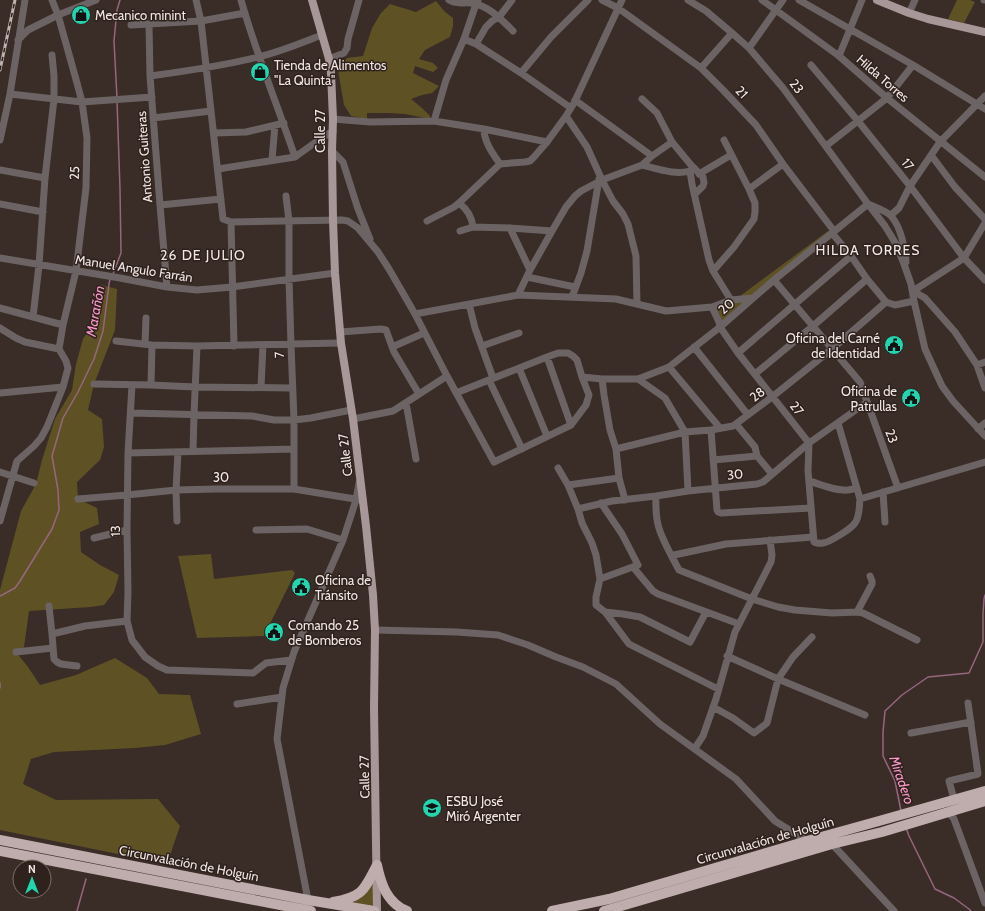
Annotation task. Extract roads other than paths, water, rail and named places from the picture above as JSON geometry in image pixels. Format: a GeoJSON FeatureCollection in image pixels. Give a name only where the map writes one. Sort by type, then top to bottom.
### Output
{"type":"FeatureCollection","features":[{"type":"Feature","properties":{"kind":"highway","name":"Circunvalación de Holguín"},"geometry":{"type":"LineString","coordinates":[[552,911],[609,898],[985,790]]}},
{"type":"Feature","properties":{"kind":"highway","name":"Circunvalación de Holguín"},"geometry":{"type":"LineString","coordinates":[[604,911],[832,844],[882,832],[985,801]]}},
{"type":"Feature","properties":{"kind":"highway","name":"Circunvalación de Holguín"},"geometry":{"type":"LineString","coordinates":[[0,840],[308,900],[374,911]]}},
{"type":"Feature","properties":{"kind":"highway","name":"Circunvalación de Holguín"},"geometry":{"type":"LineString","coordinates":[[0,852],[310,911]]}},
{"type":"Feature","properties":{"kind":"highway"},"geometry":{"type":"LineString","coordinates":[[326,903],[345,900],[364,890],[377,865]]}},
{"type":"Feature","properties":{"kind":"highway"},"geometry":{"type":"LineString","coordinates":[[377,865],[381,881],[391,900],[399,908],[406,911]]}},
{"type":"Feature","properties":{"kind":"main road","name":"Calle 27"},"geometry":{"type":"LineString","coordinates":[[312,0],[329,59],[332,88],[335,273],[341,343],[353,419],[360,479],[359,500],[373,595],[375,630],[374,707],[377,911]]}},
{"type":"Feature","properties":{"kind":"main road"},"geometry":{"type":"LineString","coordinates":[[877,0],[928,19],[985,32]]}},
{"type":"Feature","properties":{"kind":"street"},"geometry":{"type":"LineString","coordinates":[[0,140],[10,94],[25,0]]}},
{"type":"Feature","properties":{"kind":"street","name":"25"},"geometry":{"type":"LineString","coordinates":[[52,0],[58,16],[82,102],[88,138],[86,188],[76,271],[63,325],[59,349]]}},
{"type":"Feature","properties":{"kind":"street"},"geometry":{"type":"LineString","coordinates":[[18,40],[28,30],[96,0]]}},
{"type":"Feature","properties":{"kind":"street"},"geometry":{"type":"LineString","coordinates":[[196,0],[201,21],[207,68],[223,218],[231,222],[342,220],[356,225],[374,247],[389,269],[415,314],[456,393],[494,462],[571,425],[586,405],[589,395],[577,360],[568,353],[558,353],[456,393]]}},
{"type":"Feature","properties":{"kind":"street"},"geometry":{"type":"LineString","coordinates":[[241,0],[259,57],[295,157]]}},
{"type":"Feature","properties":{"kind":"street"},"geometry":{"type":"LineString","coordinates":[[329,59],[344,52],[347,48],[348,39],[359,0]]}},
{"type":"Feature","properties":{"kind":"street"},"geometry":{"type":"LineString","coordinates":[[449,0],[455,3],[477,2],[499,17],[513,31]]}},
{"type":"Feature","properties":{"kind":"street"},"geometry":{"type":"LineString","coordinates":[[476,44],[486,27],[499,17],[512,0]]}},
{"type":"Feature","properties":{"kind":"street"},"geometry":{"type":"LineString","coordinates":[[521,73],[551,37],[588,0]]}},
{"type":"Feature","properties":{"kind":"street","name":"21"},"geometry":{"type":"LineString","coordinates":[[602,0],[618,8],[701,68],[756,125],[867,279],[886,302]]}},
{"type":"Feature","properties":{"kind":"street"},"geometry":{"type":"LineString","coordinates":[[427,221],[454,207],[500,164],[530,161],[534,158],[566,116],[575,100],[622,0]]}},
{"type":"Feature","properties":{"kind":"street","name":"23"},"geometry":{"type":"LineString","coordinates":[[688,0],[706,11],[749,48],[783,88],[885,226],[896,244],[908,273],[925,349],[942,386],[953,401],[985,436]]}},
{"type":"Feature","properties":{"kind":"street","name":"Hilda Torres"},"geometry":{"type":"LineString","coordinates":[[762,0],[839,56],[940,142],[985,177]]}},
{"type":"Feature","properties":{"kind":"street"},"geometry":{"type":"LineString","coordinates":[[749,48],[783,0]]}},
{"type":"Feature","properties":{"kind":"street"},"geometry":{"type":"LineString","coordinates":[[799,0],[913,65],[985,109]]}},
{"type":"Feature","properties":{"kind":"street"},"geometry":{"type":"LineString","coordinates":[[839,56],[862,0]]}},
{"type":"Feature","properties":{"kind":"street"},"geometry":{"type":"LineString","coordinates":[[909,13],[915,0]]}},
{"type":"Feature","properties":{"kind":"street"},"geometry":{"type":"LineString","coordinates":[[434,121],[446,80],[464,39],[477,2]]}},
{"type":"Feature","properties":{"kind":"street"},"geometry":{"type":"LineString","coordinates":[[131,25],[201,21],[244,13]]}},
{"type":"Feature","properties":{"kind":"street","name":"Antonio Guiteras"},"geometry":{"type":"LineString","coordinates":[[149,24],[150,76],[153,118],[168,287]]}},
{"type":"Feature","properties":{"kind":"street"},"geometry":{"type":"LineString","coordinates":[[701,68],[732,32]]}},
{"type":"Feature","properties":{"kind":"street"},"geometry":{"type":"LineString","coordinates":[[150,76],[207,68],[259,57],[322,35]]}},
{"type":"Feature","properties":{"kind":"street"},"geometry":{"type":"LineString","coordinates":[[464,39],[476,44],[521,73],[570,108]]}},
{"type":"Feature","properties":{"kind":"street"},"geometry":{"type":"LineString","coordinates":[[33,317],[39,265],[45,178],[54,99],[52,55]]}},
{"type":"Feature","properties":{"kind":"street","name":"17"},"geometry":{"type":"LineString","coordinates":[[811,64],[910,186],[964,258],[985,280]]}},
{"type":"Feature","properties":{"kind":"street"},"geometry":{"type":"LineString","coordinates":[[826,146],[887,98],[913,65]]}},
{"type":"Feature","properties":{"kind":"street"},"geometry":{"type":"LineString","coordinates":[[10,94],[82,102],[152,98]]}},
{"type":"Feature","properties":{"kind":"street"},"geometry":{"type":"LineString","coordinates":[[891,215],[899,208],[910,186],[940,142],[985,96]]}},
{"type":"Feature","properties":{"kind":"street"},"geometry":{"type":"LineString","coordinates":[[642,99],[657,113],[672,142],[695,171],[703,177],[703,186],[695,194]]}},
{"type":"Feature","properties":{"kind":"street"},"geometry":{"type":"LineString","coordinates":[[575,100],[652,156]]}},
{"type":"Feature","properties":{"kind":"street"},"geometry":{"type":"LineString","coordinates":[[153,118],[212,111]]}},
{"type":"Feature","properties":{"kind":"street"},"geometry":{"type":"LineString","coordinates":[[566,116],[587,147],[600,180],[628,224],[636,256],[637,304]]}},
{"type":"Feature","properties":{"kind":"street"},"geometry":{"type":"LineString","coordinates":[[333,119],[370,122],[434,121],[484,129],[547,142]]}},
{"type":"Feature","properties":{"kind":"street"},"geometry":{"type":"LineString","coordinates":[[214,132],[246,132],[284,123]]}},
{"type":"Feature","properties":{"kind":"street"},"geometry":{"type":"LineString","coordinates":[[272,160],[274,125]]}},
{"type":"Feature","properties":{"kind":"street"},"geometry":{"type":"LineString","coordinates":[[484,129],[489,147],[500,164]]}},
{"type":"Feature","properties":{"kind":"street"},"geometry":{"type":"LineString","coordinates":[[218,169],[295,157],[333,131]]}},
{"type":"Feature","properties":{"kind":"street"},"geometry":{"type":"LineString","coordinates":[[713,271],[734,247],[754,219],[755,212],[755,203],[749,189],[724,140]]}},
{"type":"Feature","properties":{"kind":"street"},"geometry":{"type":"LineString","coordinates":[[518,295],[528,273],[552,231],[566,207],[575,196],[600,180],[642,165],[672,142]]}},
{"type":"Feature","properties":{"kind":"street"},"geometry":{"type":"LineString","coordinates":[[332,151],[343,162],[358,209],[374,247]]}},
{"type":"Feature","properties":{"kind":"street"},"geometry":{"type":"LineString","coordinates":[[642,165],[663,171],[695,171],[731,155]]}},
{"type":"Feature","properties":{"kind":"street"},"geometry":{"type":"LineString","coordinates":[[931,155],[955,187],[985,219]]}},
{"type":"Feature","properties":{"kind":"street"},"geometry":{"type":"LineString","coordinates":[[749,189],[783,164]]}},
{"type":"Feature","properties":{"kind":"street"},"geometry":{"type":"LineString","coordinates":[[0,170],[45,178]]}},
{"type":"Feature","properties":{"kind":"street"},"geometry":{"type":"LineString","coordinates":[[695,171],[692,184],[709,260],[713,271],[731,300]]}},
{"type":"Feature","properties":{"kind":"street"},"geometry":{"type":"LineString","coordinates":[[572,297],[587,251],[600,180]]}},
{"type":"Feature","properties":{"kind":"street","name":"7"},"geometry":{"type":"LineString","coordinates":[[286,196],[289,221],[290,345],[294,420],[294,489]]}},
{"type":"Feature","properties":{"kind":"street"},"geometry":{"type":"LineString","coordinates":[[160,205],[221,199]]}},
{"type":"Feature","properties":{"kind":"street"},"geometry":{"type":"LineString","coordinates":[[459,203],[465,208],[470,216],[473,227]]}},
{"type":"Feature","properties":{"kind":"street"},"geometry":{"type":"LineString","coordinates":[[0,204],[43,212]]}},
{"type":"Feature","properties":{"kind":"street","name":"23"},"geometry":{"type":"LineString","coordinates":[[868,204],[891,215],[898,227],[905,248],[908,273]]}},
{"type":"Feature","properties":{"kind":"street","name":"20"},"geometry":{"type":"LineString","coordinates":[[582,377],[638,380],[669,367],[720,327],[774,280],[868,204]]}},
{"type":"Feature","properties":{"kind":"street"},"geometry":{"type":"LineString","coordinates":[[231,222],[234,346]]}},
{"type":"Feature","properties":{"kind":"street"},"geometry":{"type":"LineString","coordinates":[[985,223],[964,258],[913,291],[925,298],[955,332],[977,365],[985,388]]}},
{"type":"Feature","properties":{"kind":"street"},"geometry":{"type":"LineString","coordinates":[[460,231],[473,227],[552,231]]}},
{"type":"Feature","properties":{"kind":"street"},"geometry":{"type":"LineString","coordinates":[[510,228],[528,273]]}},
{"type":"Feature","properties":{"kind":"street"},"geometry":{"type":"LineString","coordinates":[[738,353],[851,256]]}},
{"type":"Feature","properties":{"kind":"street","name":"Manuel Angulo Farrán"},"geometry":{"type":"LineString","coordinates":[[0,258],[168,287],[197,290],[232,287],[335,273]]}},
{"type":"Feature","properties":{"kind":"street"},"geometry":{"type":"LineString","coordinates":[[528,273],[575,287]]}},
{"type":"Feature","properties":{"kind":"street"},"geometry":{"type":"LineString","coordinates":[[754,374],[813,326],[867,279]]}},
{"type":"Feature","properties":{"kind":"street","name":"23"},"geometry":{"type":"LineString","coordinates":[[774,280],[860,382],[898,488]]}},
{"type":"Feature","properties":{"kind":"street"},"geometry":{"type":"LineString","coordinates":[[415,314],[518,295],[616,299],[666,311],[712,307],[731,300],[754,298]]}},
{"type":"Feature","properties":{"kind":"street"},"geometry":{"type":"LineString","coordinates":[[886,302],[895,305],[914,301]]}},
{"type":"Feature","properties":{"kind":"street","name":"28"},"geometry":{"type":"LineString","coordinates":[[616,449],[685,432],[711,430],[733,426],[832,349],[886,302]]}},
{"type":"Feature","properties":{"kind":"street"},"geometry":{"type":"LineString","coordinates":[[469,304],[491,379],[522,449]]}},
{"type":"Feature","properties":{"kind":"street","name":"27"},"geometry":{"type":"LineString","coordinates":[[712,307],[720,327],[738,353],[809,443]]}},
{"type":"Feature","properties":{"kind":"street"},"geometry":{"type":"LineString","coordinates":[[0,308],[63,325]]}},
{"type":"Feature","properties":{"kind":"street"},"geometry":{"type":"LineString","coordinates":[[146,318],[151,385]]}},
{"type":"Feature","properties":{"kind":"street"},"geometry":{"type":"LineString","coordinates":[[0,328],[25,342],[59,349],[68,368],[63,387],[41,438],[17,461],[0,521]]}},
{"type":"Feature","properties":{"kind":"street"},"geometry":{"type":"LineString","coordinates":[[340,332],[381,329],[386,330],[394,352],[419,394]]}},
{"type":"Feature","properties":{"kind":"street"},"geometry":{"type":"LineString","coordinates":[[392,347],[424,333]]}},
{"type":"Feature","properties":{"kind":"street"},"geometry":{"type":"LineString","coordinates":[[482,346],[519,333]]}},
{"type":"Feature","properties":{"kind":"street"},"geometry":{"type":"LineString","coordinates":[[116,341],[149,345],[197,346],[341,343]]}},
{"type":"Feature","properties":{"kind":"street"},"geometry":{"type":"LineString","coordinates":[[261,387],[263,345]]}},
{"type":"Feature","properties":{"kind":"street"},"geometry":{"type":"LineString","coordinates":[[193,451],[197,346]]}},
{"type":"Feature","properties":{"kind":"street"},"geometry":{"type":"LineString","coordinates":[[694,347],[748,415]]}},
{"type":"Feature","properties":{"kind":"street"},"geometry":{"type":"LineString","coordinates":[[547,357],[571,425]]}},
{"type":"Feature","properties":{"kind":"street"},"geometry":{"type":"LineString","coordinates":[[977,365],[985,362]]}},
{"type":"Feature","properties":{"kind":"street"},"geometry":{"type":"LineString","coordinates":[[669,367],[720,428]]}},
{"type":"Feature","properties":{"kind":"street"},"geometry":{"type":"LineString","coordinates":[[519,368],[547,436]]}},
{"type":"Feature","properties":{"kind":"street"},"geometry":{"type":"LineString","coordinates":[[353,419],[393,411],[447,376]]}},
{"type":"Feature","properties":{"kind":"street"},"geometry":{"type":"LineString","coordinates":[[602,379],[610,430],[616,449],[619,478],[625,500]]}},
{"type":"Feature","properties":{"kind":"street"},"geometry":{"type":"LineString","coordinates":[[638,380],[665,398],[685,432],[688,491]]}},
{"type":"Feature","properties":{"kind":"street"},"geometry":{"type":"LineString","coordinates":[[94,384],[292,388]]}},
{"type":"Feature","properties":{"kind":"street","name":"13"},"geometry":{"type":"LineString","coordinates":[[132,385],[127,495],[127,621],[132,640],[145,657],[158,666],[168,670],[253,673],[266,663],[291,660]]}},
{"type":"Feature","properties":{"kind":"street"},"geometry":{"type":"LineString","coordinates":[[0,393],[63,387]]}},
{"type":"Feature","properties":{"kind":"street","name":"30"},"geometry":{"type":"LineString","coordinates":[[578,509],[601,503],[688,491],[757,484],[763,482],[809,443],[867,402]]}},
{"type":"Feature","properties":{"kind":"street"},"geometry":{"type":"LineString","coordinates":[[406,404],[416,459]]}},
{"type":"Feature","properties":{"kind":"street"},"geometry":{"type":"LineString","coordinates":[[131,413],[252,416],[274,420],[294,420],[351,410]]}},
{"type":"Feature","properties":{"kind":"street"},"geometry":{"type":"LineString","coordinates":[[671,555],[726,544],[770,540],[814,540],[820,543],[826,542],[850,529],[855,524],[857,519],[860,499],[838,423]]}},
{"type":"Feature","properties":{"kind":"street"},"geometry":{"type":"LineString","coordinates":[[978,429],[985,423]]}},
{"type":"Feature","properties":{"kind":"street"},"geometry":{"type":"LineString","coordinates":[[736,424],[755,447],[757,456],[772,474]]}},
{"type":"Feature","properties":{"kind":"street"},"geometry":{"type":"LineString","coordinates":[[711,430],[718,512],[811,508]]}},
{"type":"Feature","properties":{"kind":"street"},"geometry":{"type":"LineString","coordinates":[[809,443],[809,481],[814,540]]}},
{"type":"Feature","properties":{"kind":"street"},"geometry":{"type":"LineString","coordinates":[[128,453],[294,449]]}},
{"type":"Feature","properties":{"kind":"street"},"geometry":{"type":"LineString","coordinates":[[177,521],[176,490],[178,452]]}},
{"type":"Feature","properties":{"kind":"street"},"geometry":{"type":"LineString","coordinates":[[713,460],[757,456]]}},
{"type":"Feature","properties":{"kind":"street"},"geometry":{"type":"LineString","coordinates":[[860,499],[985,462]]}},
{"type":"Feature","properties":{"kind":"street"},"geometry":{"type":"LineString","coordinates":[[558,468],[568,485],[596,555],[600,579],[596,597],[596,605],[605,612],[629,644],[718,689]]}},
{"type":"Feature","properties":{"kind":"street"},"geometry":{"type":"LineString","coordinates":[[0,472],[34,483]]}},
{"type":"Feature","properties":{"kind":"street"},"geometry":{"type":"LineString","coordinates":[[568,485],[619,478]]}},
{"type":"Feature","properties":{"kind":"street"},"geometry":{"type":"LineString","coordinates":[[809,481],[844,490],[857,488]]}},
{"type":"Feature","properties":{"kind":"street","name":"30"},"geometry":{"type":"LineString","coordinates":[[78,499],[176,490],[294,489],[359,500]]}},
{"type":"Feature","properties":{"kind":"street"},"geometry":{"type":"LineString","coordinates":[[883,492],[885,522]]}},
{"type":"Feature","properties":{"kind":"street"},"geometry":{"type":"LineString","coordinates":[[656,496],[657,524],[679,570],[752,599],[778,607],[832,613],[863,613],[917,640]]}},
{"type":"Feature","properties":{"kind":"street"},"geometry":{"type":"LineString","coordinates":[[308,900],[277,739],[283,688],[291,660],[359,500]]}},
{"type":"Feature","properties":{"kind":"street"},"geometry":{"type":"LineString","coordinates":[[600,579],[638,565],[622,534],[601,503]]}},
{"type":"Feature","properties":{"kind":"street"},"geometry":{"type":"LineString","coordinates":[[256,530],[307,529],[343,540]]}},
{"type":"Feature","properties":{"kind":"street"},"geometry":{"type":"LineString","coordinates":[[94,538],[127,530]]}},
{"type":"Feature","properties":{"kind":"street"},"geometry":{"type":"LineString","coordinates":[[695,748],[703,736],[713,707],[732,640],[771,559],[770,540]]}},
{"type":"Feature","properties":{"kind":"street"},"geometry":{"type":"LineString","coordinates":[[633,567],[653,591],[658,594],[739,624]]}},
{"type":"Feature","properties":{"kind":"street"},"geometry":{"type":"LineString","coordinates":[[857,612],[872,584],[870,576]]}},
{"type":"Feature","properties":{"kind":"street"},"geometry":{"type":"LineString","coordinates":[[49,606],[54,658],[61,664],[77,666]]}},
{"type":"Feature","properties":{"kind":"street"},"geometry":{"type":"LineString","coordinates":[[605,612],[640,617],[690,642],[706,612]]}},
{"type":"Feature","properties":{"kind":"street"},"geometry":{"type":"LineString","coordinates":[[52,634],[85,626],[127,621]]}},
{"type":"Feature","properties":{"kind":"street"},"geometry":{"type":"LineString","coordinates":[[375,630],[457,632],[498,636],[528,645],[583,667],[616,684],[660,724],[736,779],[775,821],[806,841]]}},
{"type":"Feature","properties":{"kind":"street"},"geometry":{"type":"LineString","coordinates":[[713,707],[754,732],[767,723],[778,679],[793,657],[812,637]]}},
{"type":"Feature","properties":{"kind":"street"},"geometry":{"type":"LineString","coordinates":[[16,652],[53,648]]}},
{"type":"Feature","properties":{"kind":"street"},"geometry":{"type":"LineString","coordinates":[[727,656],[778,679],[866,715]]}},
{"type":"Feature","properties":{"kind":"street"},"geometry":{"type":"LineString","coordinates":[[237,704],[282,697]]}},
{"type":"Feature","properties":{"kind":"street"},"geometry":{"type":"LineString","coordinates":[[954,799],[949,781],[978,774],[968,703]]}},
{"type":"Feature","properties":{"kind":"street"},"geometry":{"type":"LineString","coordinates":[[911,733],[971,722]]}},
{"type":"Feature","properties":{"kind":"street"},"geometry":{"type":"LineString","coordinates":[[948,812],[954,819],[985,903]]}},
{"type":"Feature","properties":{"kind":"street"},"geometry":{"type":"LineString","coordinates":[[832,844],[894,911]]}},
{"type":"Feature","properties":{"kind":"waterway","name":"Marañón"},"geometry":{"type":"LineString","coordinates":[[117,98],[114,41],[117,10],[120,0]]}},
{"type":"Feature","properties":{"kind":"waterway","name":"Marañón"},"geometry":{"type":"LineString","coordinates":[[113,274],[121,253],[117,101]]}},
{"type":"Feature","properties":{"kind":"waterway","name":"Marañón"},"geometry":{"type":"LineString","coordinates":[[0,596],[15,588],[20,581],[52,529],[59,510],[58,490],[52,456],[63,418],[94,359],[103,331],[110,279]]}},
{"type":"Feature","properties":{"kind":"waterway","name":"Miradero"},"geometry":{"type":"LineString","coordinates":[[901,811],[895,781],[883,756],[885,711],[902,695],[928,677],[969,673],[983,642],[985,595]]}},
{"type":"Feature","properties":{"kind":"waterway","name":"Marañón"},"geometry":{"type":"LineString","coordinates":[[0,683],[0,688]]}},
{"type":"Feature","properties":{"kind":"waterway","name":"Miradero"},"geometry":{"type":"LineString","coordinates":[[906,828],[935,889],[954,898],[971,911]]}},
{"type":"Feature","properties":{"kind":"waterway"},"geometry":{"type":"LineString","coordinates":[[77,911],[86,879]]}},
{"type":"Feature","properties":{"kind":"railway"},"geometry":{"type":"LineString","coordinates":[[0,70],[15,0]]}},
{"type":"Feature","properties":{"kind":"place","name":"Mecanico minint"},"geometry":{"type":"Point","coordinates":[81,15]}},
{"type":"Feature","properties":{"kind":"place","name":"Tienda de Alimentos \"La Quinta\""},"geometry":{"type":"Point","coordinates":[260,72]}},
{"type":"Feature","properties":{"kind":"place","name":"Oficina del Carné de Identidad"},"geometry":{"type":"Point","coordinates":[894,345]}},
{"type":"Feature","properties":{"kind":"place","name":"Oficina de Patrullas"},"geometry":{"type":"Point","coordinates":[911,398]}},
{"type":"Feature","properties":{"kind":"place","name":"Oficina de Tránsito"},"geometry":{"type":"Point","coordinates":[301,587]}},
{"type":"Feature","properties":{"kind":"place","name":"Comando 25 de Bomberos"},"geometry":{"type":"Point","coordinates":[274,632]}},
{"type":"Feature","properties":{"kind":"place","name":"ESBU José Miró Argenter"},"geometry":{"type":"Point","coordinates":[432,808]}},
{"type":"Feature","properties":{"kind":"district","name":"HILDA TORRES"},"geometry":{"type":"Point","coordinates":[868,250]}},
{"type":"Feature","properties":{"kind":"district","name":"26 DE JULIO"},"geometry":{"type":"Point","coordinates":[203,255]}}]}
